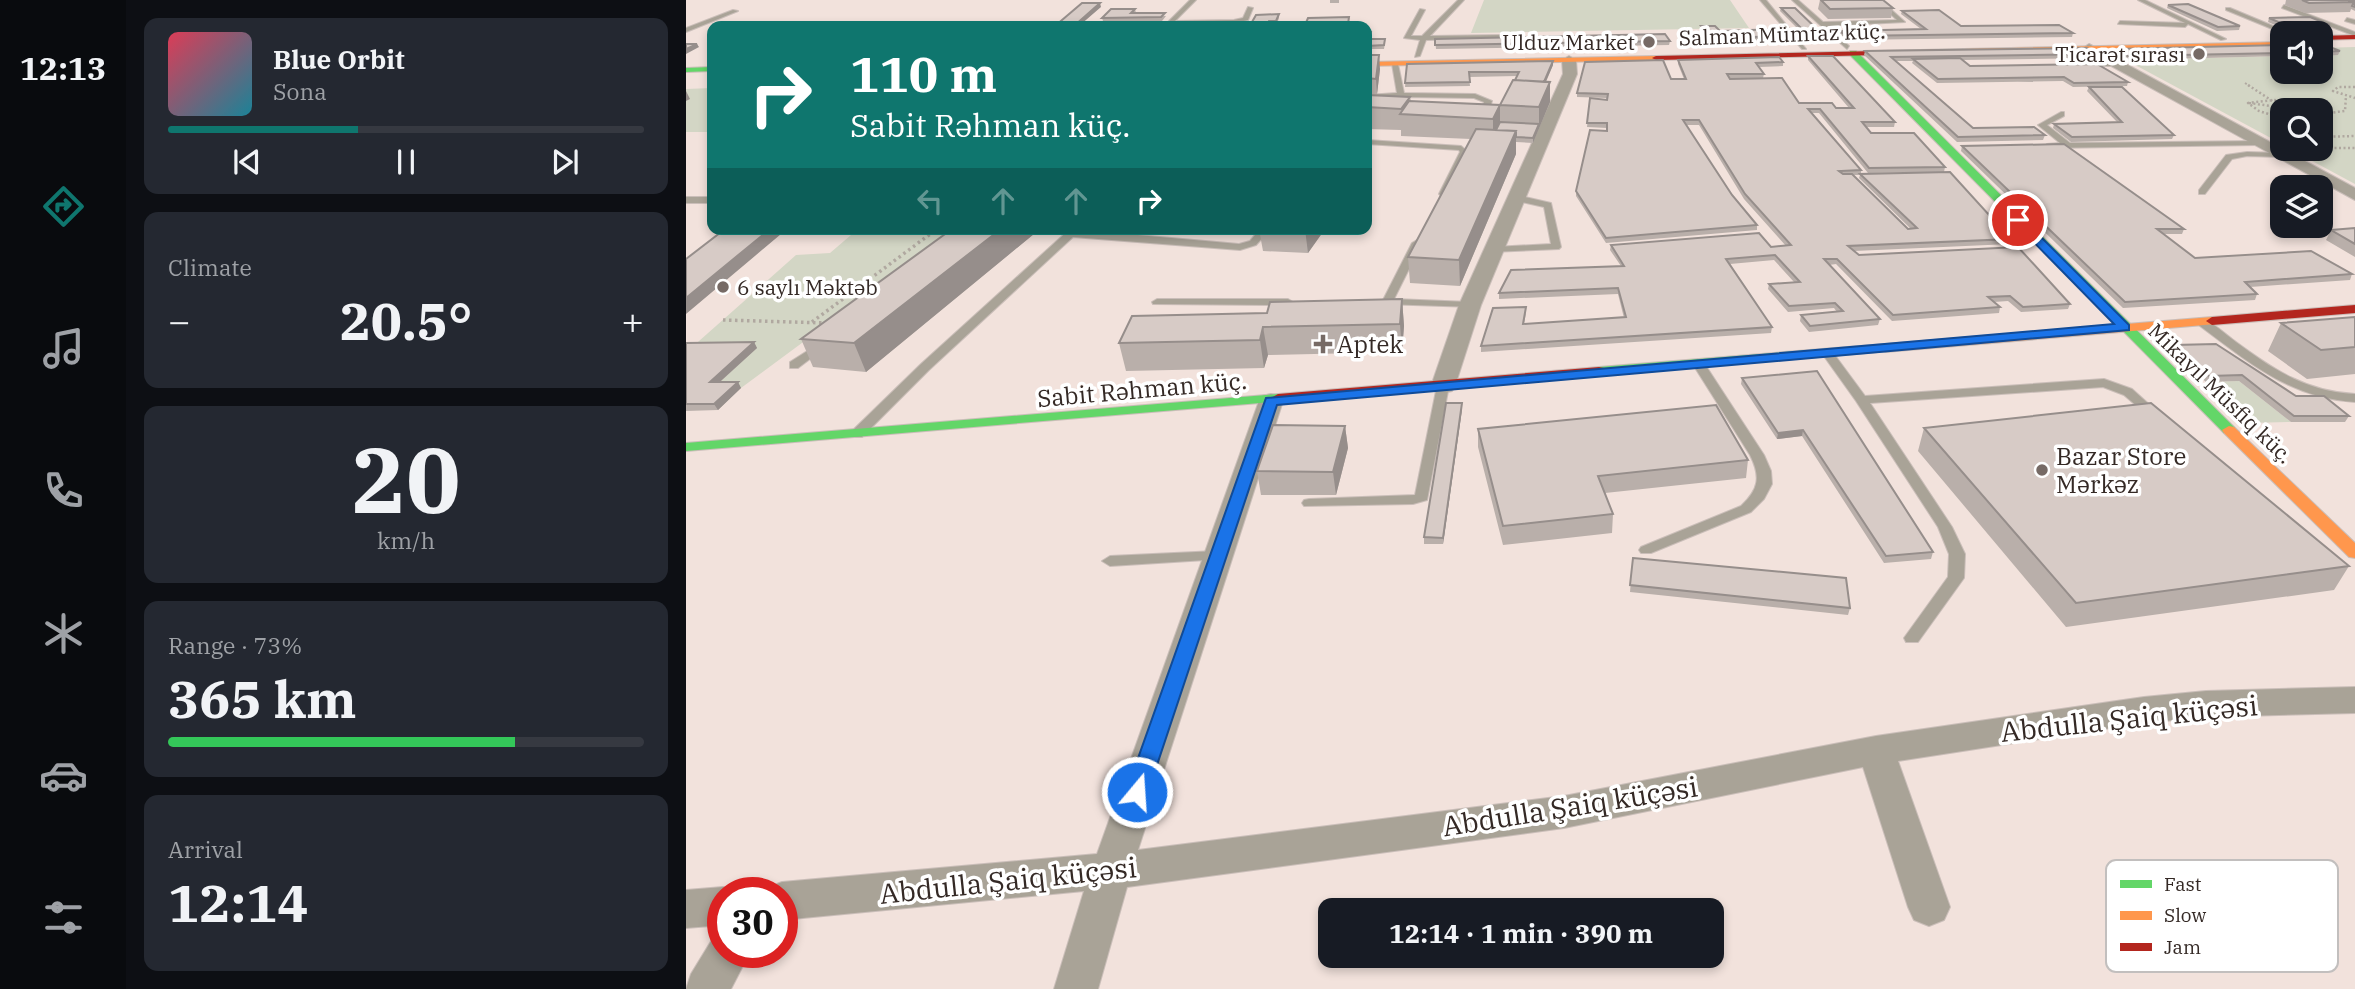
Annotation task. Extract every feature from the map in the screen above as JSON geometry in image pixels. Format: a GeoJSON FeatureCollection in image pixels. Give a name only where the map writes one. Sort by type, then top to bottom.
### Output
{"type":"FeatureCollection","features":[{"type":"Feature","properties":{"kind":"main road"},"geometry":{"type":"LineString","coordinates":[[2333,37],[2355,36]]}},
{"type":"Feature","properties":{"kind":"main road"},"geometry":{"type":"LineString","coordinates":[[2085,45],[2270,38]]}},
{"type":"Feature","properties":{"kind":"main road"},"geometry":{"type":"LineString","coordinates":[[2333,44],[2355,43]]}},
{"type":"Feature","properties":{"kind":"main road"},"geometry":{"type":"LineString","coordinates":[[1372,57],[1417,60],[1804,48],[1850,50],[2270,44]]}},
{"type":"Feature","properties":{"kind":"main road","name":"Salman Mümtaz küç."},"geometry":{"type":"LineString","coordinates":[[1372,64],[1417,60],[1569,60],[1850,50]]}},
{"type":"Feature","properties":{"kind":"main road","name":"Mikayıl Müsfiq küç."},"geometry":{"type":"LineString","coordinates":[[1850,50],[1954,148],[2124,327],[2355,553]]}},
{"type":"Feature","properties":{"kind":"main road"},"geometry":{"type":"LineString","coordinates":[[686,70],[707,69]]}},
{"type":"Feature","properties":{"kind":"main road"},"geometry":{"type":"LineString","coordinates":[[686,78],[707,77]]}},
{"type":"Feature","properties":{"kind":"main road","name":"Sabit Rəhman küç."},"geometry":{"type":"LineString","coordinates":[[686,447],[1271,401],[2355,309]]}},
{"type":"Feature","properties":{"kind":"street"},"geometry":{"type":"LineString","coordinates":[[2085,45],[2270,149]]}},
{"type":"Feature","properties":{"kind":"street"},"geometry":{"type":"LineString","coordinates":[[1443,386],[1470,305],[1570,74],[1569,60]]}},
{"type":"Feature","properties":{"kind":"street"},"geometry":{"type":"LineString","coordinates":[[2292,161],[2355,195]]}},
{"type":"Feature","properties":{"kind":"street"},"geometry":{"type":"LineString","coordinates":[[1076,989],[1111,871],[1271,401]]}},
{"type":"Feature","properties":{"kind":"street","name":"Abdulla Şaiq küçəsi"},"geometry":{"type":"LineString","coordinates":[[798,900],[1111,871],[1564,812],[1876,750],[2181,706],[2355,700]]}},
{"type":"Feature","properties":{"kind":"street"},"geometry":{"type":"LineString","coordinates":[[1876,750],[1930,907]]}},
{"type":"Feature","properties":{"kind":"street"},"geometry":{"type":"LineString","coordinates":[[686,909],[707,907]]}},
{"type":"Feature","properties":{"kind":"street"},"geometry":{"type":"LineString","coordinates":[[707,989],[718,968]]}},
{"type":"Feature","properties":{"kind":"lane"},"geometry":{"type":"LineString","coordinates":[[1172,21],[1193,0]]}},
{"type":"Feature","properties":{"kind":"lane"},"geometry":{"type":"LineString","coordinates":[[1417,60],[1424,38],[1461,0]]}},
{"type":"Feature","properties":{"kind":"lane"},"geometry":{"type":"LineString","coordinates":[[1763,0],[1804,48]]}},
{"type":"Feature","properties":{"kind":"lane"},"geometry":{"type":"LineString","coordinates":[[1795,0],[1850,50]]}},
{"type":"Feature","properties":{"kind":"lane"},"geometry":{"type":"LineString","coordinates":[[2141,0],[2223,39]]}},
{"type":"Feature","properties":{"kind":"lane"},"geometry":{"type":"LineString","coordinates":[[1821,24],[1902,22],[1886,7]]}},
{"type":"Feature","properties":{"kind":"lane"},"geometry":{"type":"LineString","coordinates":[[2284,7],[2355,36]]}},
{"type":"Feature","properties":{"kind":"lane"},"geometry":{"type":"LineString","coordinates":[[1238,21],[1246,19],[1250,8]]}},
{"type":"Feature","properties":{"kind":"lane"},"geometry":{"type":"LineString","coordinates":[[2228,9],[2270,26]]}},
{"type":"Feature","properties":{"kind":"lane"},"geometry":{"type":"LineString","coordinates":[[1422,10],[1406,36],[1504,37]]}},
{"type":"Feature","properties":{"kind":"lane"},"geometry":{"type":"LineString","coordinates":[[709,21],[734,11]]}},
{"type":"Feature","properties":{"kind":"lane"},"geometry":{"type":"LineString","coordinates":[[2347,20],[2355,23]]}},
{"type":"Feature","properties":{"kind":"lane"},"geometry":{"type":"LineString","coordinates":[[686,30],[707,22]]}},
{"type":"Feature","properties":{"kind":"lane"},"geometry":{"type":"LineString","coordinates":[[2120,23],[2194,26]]}},
{"type":"Feature","properties":{"kind":"lane"},"geometry":{"type":"LineString","coordinates":[[1372,97],[1401,95],[1456,95],[1484,98],[1488,101],[1482,119],[1465,121],[1410,114],[1401,95],[1395,64]]}},
{"type":"Feature","properties":{"kind":"lane"},"geometry":{"type":"LineString","coordinates":[[2077,65],[2118,64]]}},
{"type":"Feature","properties":{"kind":"lane"},"geometry":{"type":"LineString","coordinates":[[2061,114],[2042,125],[2068,146]]}},
{"type":"Feature","properties":{"kind":"lane"},"geometry":{"type":"LineString","coordinates":[[1372,142],[1461,148],[1464,152],[1440,198]]}},
{"type":"Feature","properties":{"kind":"lane"},"geometry":{"type":"LineString","coordinates":[[2041,146],[2259,143]]}},
{"type":"Feature","properties":{"kind":"lane"},"geometry":{"type":"LineString","coordinates":[[2202,192],[2229,157],[2270,155]]}},
{"type":"Feature","properties":{"kind":"lane"},"geometry":{"type":"LineString","coordinates":[[1494,250],[1556,247],[1548,205],[1516,198]]}},
{"type":"Feature","properties":{"kind":"lane"},"geometry":{"type":"LineString","coordinates":[[686,200],[707,200]]}},
{"type":"Feature","properties":{"kind":"lane"},"geometry":{"type":"LineString","coordinates":[[1387,302],[1422,233]]}},
{"type":"Feature","properties":{"kind":"lane"},"geometry":{"type":"LineString","coordinates":[[856,435],[925,367],[1070,235]]}},
{"type":"Feature","properties":{"kind":"lane"},"geometry":{"type":"LineString","coordinates":[[1116,235],[1240,247],[1253,243],[1260,235]]}},
{"type":"Feature","properties":{"kind":"lane"},"geometry":{"type":"LineString","coordinates":[[1157,302],[1306,302]]}},
{"type":"Feature","properties":{"kind":"lane"},"geometry":{"type":"LineString","coordinates":[[1374,302],[1470,305]]}},
{"type":"Feature","properties":{"kind":"lane"},"geometry":{"type":"LineString","coordinates":[[2200,321],[2289,383],[2326,396],[2355,398]]}},
{"type":"Feature","properties":{"kind":"lane"},"geometry":{"type":"LineString","coordinates":[[794,366],[836,333]]}},
{"type":"Feature","properties":{"kind":"lane"},"geometry":{"type":"LineString","coordinates":[[1827,352],[1862,400],[1945,527],[1957,554],[1956,578],[1912,638]]}},
{"type":"Feature","properties":{"kind":"lane"},"geometry":{"type":"LineString","coordinates":[[1646,550],[1746,509],[1759,497],[1766,482],[1765,470],[1721,409],[1698,363]]}},
{"type":"Feature","properties":{"kind":"lane"},"geometry":{"type":"LineString","coordinates":[[1862,400],[2104,383],[2128,392],[2167,426]]}},
{"type":"Feature","properties":{"kind":"lane"},"geometry":{"type":"LineString","coordinates":[[1309,503],[1413,500],[1422,497],[1443,386]]}},
{"type":"Feature","properties":{"kind":"lane"},"geometry":{"type":"LineString","coordinates":[[1110,561],[1217,556]]}},
{"type":"Feature","properties":{"kind":"path"},"geometry":{"type":"LineString","coordinates":[[2245,83],[2271,98]]}},
{"type":"Feature","properties":{"kind":"path"},"geometry":{"type":"LineString","coordinates":[[2355,87],[2333,88],[2333,91],[2355,98]]}},
{"type":"Feature","properties":{"kind":"path"},"geometry":{"type":"LineString","coordinates":[[2333,112],[2345,111],[2346,96]]}},
{"type":"Feature","properties":{"kind":"path"},"geometry":{"type":"LineString","coordinates":[[2248,103],[2270,100]]}},
{"type":"Feature","properties":{"kind":"path"},"geometry":{"type":"LineString","coordinates":[[2248,103],[2270,107]]}},
{"type":"Feature","properties":{"kind":"path"},"geometry":{"type":"LineString","coordinates":[[2248,103],[2270,115]]}},
{"type":"Feature","properties":{"kind":"path"},"geometry":{"type":"LineString","coordinates":[[2333,137],[2355,136]]}},
{"type":"Feature","properties":{"kind":"path"},"geometry":{"type":"LineString","coordinates":[[2333,148],[2355,148]]}},
{"type":"Feature","properties":{"kind":"path"},"geometry":{"type":"LineString","coordinates":[[812,322],[929,235]]}},
{"type":"Feature","properties":{"kind":"path"},"geometry":{"type":"LineString","coordinates":[[723,320],[828,324]]}},
{"type":"Feature","properties":{"kind":"green space"},"geometry":{"type":"Polygon","coordinates":[[[1484,0],[1730,0],[1749,28],[1471,33],[1484,0]]]}},
{"type":"Feature","properties":{"kind":"green space"},"geometry":{"type":"Polygon","coordinates":[[[2355,47],[2355,184],[2312,161],[2333,161],[2333,98],[2270,98],[2270,138],[2126,60],[2270,56],[2270,84],[2333,84],[2333,48],[2355,47]]]}},
{"type":"Feature","properties":{"kind":"green space"},"geometry":{"type":"Polygon","coordinates":[[[707,88],[707,132],[686,132],[686,89],[707,88]]]}},
{"type":"Feature","properties":{"kind":"green space"},"geometry":{"type":"Polygon","coordinates":[[[851,235],[948,235],[741,388],[713,388],[756,348],[690,349],[796,255],[830,253],[851,235]]]}},
{"type":"Feature","properties":{"kind":"green space"},"geometry":{"type":"Polygon","coordinates":[[[2239,381],[2291,422],[2249,423],[2206,382],[2239,381]]]}},
{"type":"Feature","properties":{"kind":"building"},"geometry":{"type":"Polygon","coordinates":[[[1821,0],[1883,0],[1893,8],[1830,9],[1821,0]]]}},
{"type":"Feature","properties":{"kind":"building"},"geometry":{"type":"Polygon","coordinates":[[[2302,0],[2348,0],[2354,2],[2309,3],[2302,0]]]}},
{"type":"Feature","properties":{"kind":"building"},"geometry":{"type":"Polygon","coordinates":[[[1082,3],[1100,3],[1080,21],[1061,21],[1082,3]]]}},
{"type":"Feature","properties":{"kind":"building"},"geometry":{"type":"Polygon","coordinates":[[[2188,4],[2240,26],[2218,27],[2168,5],[2188,4]]]}},
{"type":"Feature","properties":{"kind":"building"},"geometry":{"type":"Polygon","coordinates":[[[1781,8],[1795,8],[1821,33],[1807,34],[1781,8]]]}},
{"type":"Feature","properties":{"kind":"building"},"geometry":{"type":"Polygon","coordinates":[[[1111,9],[1135,9],[1131,13],[1165,13],[1161,17],[1102,18],[1111,9]]]}},
{"type":"Feature","properties":{"kind":"building"},"geometry":{"type":"Polygon","coordinates":[[[1939,10],[1961,26],[2059,25],[2073,33],[1846,36],[1840,31],[1926,29],[1902,11],[1939,10]]]}},
{"type":"Feature","properties":{"kind":"building"},"geometry":{"type":"Polygon","coordinates":[[[1279,14],[1276,21],[1253,21],[1256,15],[1279,14]]]}},
{"type":"Feature","properties":{"kind":"building"},"geometry":{"type":"Polygon","coordinates":[[[1349,17],[1348,21],[1307,21],[1308,18],[1349,17]]]}},
{"type":"Feature","properties":{"kind":"building"},"geometry":{"type":"Polygon","coordinates":[[[2310,17],[2320,21],[2276,21],[2269,18],[2310,17]]]}},
{"type":"Feature","properties":{"kind":"building"},"geometry":{"type":"Polygon","coordinates":[[[1701,26],[1715,26],[1720,31],[1779,29],[1786,36],[1711,38],[1701,26]]]}},
{"type":"Feature","properties":{"kind":"building"},"geometry":{"type":"Polygon","coordinates":[[[1665,34],[1670,41],[1435,45],[1435,39],[1665,34]]]}},
{"type":"Feature","properties":{"kind":"building"},"geometry":{"type":"Polygon","coordinates":[[[1372,39],[1385,39],[1384,45],[1372,46],[1372,39]]]}},
{"type":"Feature","properties":{"kind":"building"},"geometry":{"type":"Polygon","coordinates":[[[2270,45],[2270,53],[2128,56],[2113,49],[2270,45]]]}},
{"type":"Feature","properties":{"kind":"building"},"geometry":{"type":"Polygon","coordinates":[[[2087,48],[2097,54],[1891,57],[1973,128],[2034,127],[2045,135],[1958,137],[1865,51],[2087,48]]]}},
{"type":"Feature","properties":{"kind":"building"},"geometry":{"type":"Polygon","coordinates":[[[1372,55],[1379,55],[1376,79],[1372,79],[1372,55]]]}},
{"type":"Feature","properties":{"kind":"building"},"geometry":{"type":"Polygon","coordinates":[[[1808,56],[1833,56],[1895,122],[1862,122],[1871,133],[1914,133],[1945,167],[1869,168],[1820,109],[1808,109],[1861,170],[1839,171],[1852,174],[1908,229],[1917,228],[1860,174],[1950,172],[2011,239],[1848,246],[1859,255],[2018,247],[2070,304],[2023,307],[2010,296],[1988,297],[2000,307],[1893,315],[1837,259],[1824,259],[1880,319],[1810,326],[1801,315],[1843,311],[1835,303],[1789,306],[1769,284],[1800,282],[1775,255],[1726,259],[1772,327],[1481,346],[1493,308],[1526,307],[1523,324],[1626,317],[1618,288],[1499,293],[1511,270],[1624,266],[1611,245],[1759,233],[1771,247],[1791,245],[1745,194],[1699,120],[1683,120],[1732,195],[1757,225],[1606,238],[1576,191],[1590,130],[1607,131],[1607,123],[1587,123],[1590,98],[1607,100],[1608,94],[1577,93],[1585,62],[1663,60],[1671,79],[1686,79],[1678,60],[1779,57],[1783,62],[1756,63],[1764,74],[1727,74],[1730,79],[1782,78],[1799,103],[1832,103],[1836,108],[1854,108],[1808,56]]]}},
{"type":"Feature","properties":{"kind":"building"},"geometry":{"type":"Polygon","coordinates":[[[1960,58],[1970,66],[2097,64],[2128,82],[2074,83],[2064,77],[1938,79],[1913,59],[1960,58]]]}},
{"type":"Feature","properties":{"kind":"building"},"geometry":{"type":"Polygon","coordinates":[[[1553,61],[1544,82],[1515,80],[1519,72],[1469,72],[1470,82],[1405,83],[1407,64],[1553,61]]]}},
{"type":"Feature","properties":{"kind":"building"},"geometry":{"type":"Polygon","coordinates":[[[1513,80],[1550,82],[1539,107],[1500,105],[1513,80]]]}},
{"type":"Feature","properties":{"kind":"building"},"geometry":{"type":"Polygon","coordinates":[[[2089,87],[2122,87],[2174,135],[2072,137],[2054,124],[2122,122],[2089,87]]]}},
{"type":"Feature","properties":{"kind":"building"},"geometry":{"type":"Polygon","coordinates":[[[1372,95],[1410,97],[1401,109],[1372,107],[1372,95]]]}},
{"type":"Feature","properties":{"kind":"building"},"geometry":{"type":"Polygon","coordinates":[[[1409,101],[1500,105],[1493,119],[1400,114],[1409,101]]]}},
{"type":"Feature","properties":{"kind":"building"},"geometry":{"type":"Polygon","coordinates":[[[1500,122],[1539,124],[1533,138],[1516,137],[1516,131],[1496,130],[1500,122]]]}},
{"type":"Feature","properties":{"kind":"building"},"geometry":{"type":"Polygon","coordinates":[[[1476,129],[1516,131],[1459,260],[1408,257],[1476,129]]]}},
{"type":"Feature","properties":{"kind":"building"},"geometry":{"type":"Polygon","coordinates":[[[2064,144],[2184,229],[2157,229],[2195,258],[2311,251],[2352,274],[2245,282],[2257,294],[2125,302],[1962,146],[2064,144]]]}},
{"type":"Feature","properties":{"kind":"building"},"geometry":{"type":"Polygon","coordinates":[[[2355,228],[2355,244],[2333,231],[2355,228]]]}},
{"type":"Feature","properties":{"kind":"building"},"geometry":{"type":"Polygon","coordinates":[[[717,235],[763,235],[686,298],[686,259],[717,235]]]}},
{"type":"Feature","properties":{"kind":"building"},"geometry":{"type":"Polygon","coordinates":[[[944,235],[993,235],[854,343],[801,339],[944,235]]]}},
{"type":"Feature","properties":{"kind":"building"},"geometry":{"type":"Polygon","coordinates":[[[1402,299],[1400,324],[1263,327],[1260,340],[1119,343],[1132,316],[1267,313],[1270,302],[1402,299]]]}},
{"type":"Feature","properties":{"kind":"building"},"geometry":{"type":"Polygon","coordinates":[[[2355,317],[2355,347],[2321,350],[2281,323],[2355,317]]]}},
{"type":"Feature","properties":{"kind":"building"},"geometry":{"type":"Polygon","coordinates":[[[754,342],[710,382],[738,382],[714,404],[686,404],[686,343],[754,342]]]}},
{"type":"Feature","properties":{"kind":"building"},"geometry":{"type":"Polygon","coordinates":[[[2216,344],[2296,396],[2324,396],[2349,416],[2294,416],[2242,375],[2209,376],[2175,345],[2216,344]]]}},
{"type":"Feature","properties":{"kind":"building"},"geometry":{"type":"Polygon","coordinates":[[[1817,371],[1933,552],[1886,556],[1803,430],[1778,433],[1742,378],[1817,371]]]}},
{"type":"Feature","properties":{"kind":"building"},"geometry":{"type":"Polygon","coordinates":[[[1446,403],[1462,403],[1443,538],[1424,537],[1446,403]]]}},
{"type":"Feature","properties":{"kind":"building"},"geometry":{"type":"Polygon","coordinates":[[[2151,403],[2349,566],[2076,603],[1924,428],[2151,403]]]}},
{"type":"Feature","properties":{"kind":"building"},"geometry":{"type":"Polygon","coordinates":[[[1716,405],[1748,460],[1598,476],[1613,514],[1503,526],[1478,429],[1716,405]]]}},
{"type":"Feature","properties":{"kind":"building"},"geometry":{"type":"Polygon","coordinates":[[[1273,425],[1345,426],[1333,472],[1257,471],[1273,425]]]}},
{"type":"Feature","properties":{"kind":"building"},"geometry":{"type":"Polygon","coordinates":[[[1633,558],[1846,578],[1850,608],[1630,585],[1633,558]]]}},
{"type":"Feature","properties":{"kind":"traffic: fast"},"geometry":{"type":"LineString","coordinates":[[1853,53],[2229,430]]}},
{"type":"Feature","properties":{"kind":"traffic: fast"},"geometry":{"type":"LineString","coordinates":[[686,70],[707,69]]}},
{"type":"Feature","properties":{"kind":"traffic: fast"},"geometry":{"type":"LineString","coordinates":[[1599,371],[1885,348]]}},
{"type":"Feature","properties":{"kind":"traffic: fast"},"geometry":{"type":"LineString","coordinates":[[686,447],[1278,398]]}},
{"type":"Feature","properties":{"kind":"traffic: slow"},"geometry":{"type":"LineString","coordinates":[[1964,51],[2270,44]]}},
{"type":"Feature","properties":{"kind":"traffic: slow"},"geometry":{"type":"LineString","coordinates":[[1372,64],[1656,58]]}},
{"type":"Feature","properties":{"kind":"traffic: slow"},"geometry":{"type":"LineString","coordinates":[[1885,348],[2212,321]]}},
{"type":"Feature","properties":{"kind":"traffic: slow"},"geometry":{"type":"LineString","coordinates":[[2229,430],[2355,553]]}},
{"type":"Feature","properties":{"kind":"traffic: jam"},"geometry":{"type":"LineString","coordinates":[[2333,38],[2355,37]]}},
{"type":"Feature","properties":{"kind":"traffic: jam"},"geometry":{"type":"LineString","coordinates":[[1656,58],[1964,51]]}},
{"type":"Feature","properties":{"kind":"traffic: jam"},"geometry":{"type":"LineString","coordinates":[[2212,321],[2355,309]]}},
{"type":"Feature","properties":{"kind":"traffic: jam"},"geometry":{"type":"LineString","coordinates":[[1278,398],[1599,371]]}},
{"type":"Feature","properties":{"kind":"place","name":"Ulduz Market"},"geometry":{"type":"Point","coordinates":[1649,42]}},
{"type":"Feature","properties":{"kind":"place","name":"Ticarət sırası"},"geometry":{"type":"Point","coordinates":[2199,54]}},
{"type":"Feature","properties":{"kind":"place","name":"6 saylı Məktəb"},"geometry":{"type":"Point","coordinates":[723,287]}},
{"type":"Feature","properties":{"kind":"place","name":"Aptek"},"geometry":{"type":"Point","coordinates":[1323,344]}},
{"type":"Feature","properties":{"kind":"place","name":"Bazar Store Mərkəz"},"geometry":{"type":"Point","coordinates":[2042,470]}},
{"type":"Feature","properties":{"kind":"route"},"geometry":{"type":"LineString","coordinates":[[1137,792],[1271,401],[2124,327],[2018,220]]}}]}
